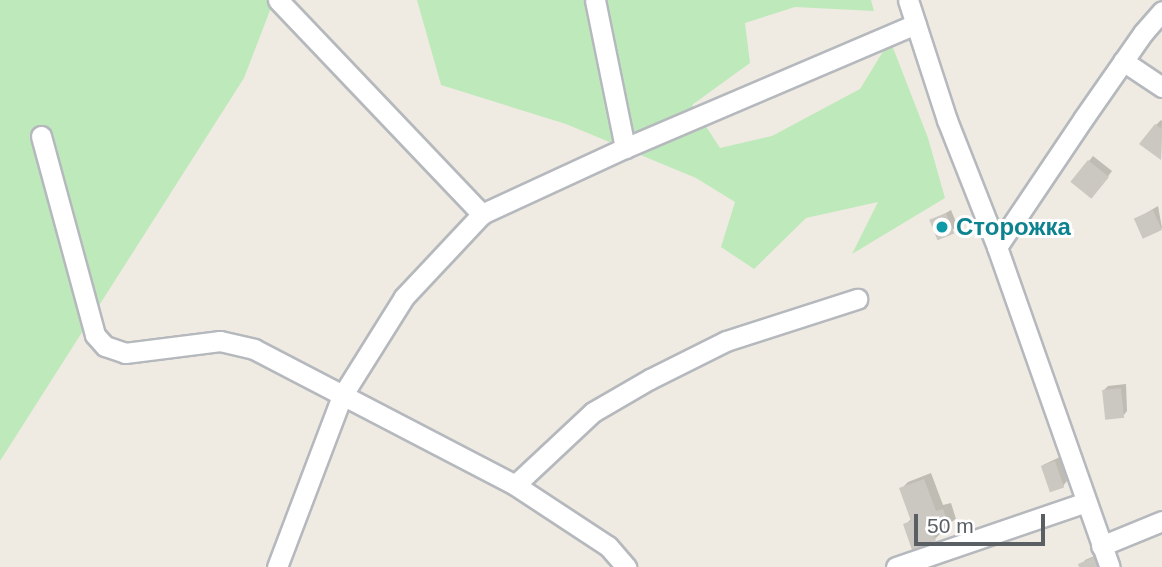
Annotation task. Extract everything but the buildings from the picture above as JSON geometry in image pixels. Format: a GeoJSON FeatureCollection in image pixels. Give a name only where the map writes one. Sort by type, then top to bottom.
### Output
{"type":"FeatureCollection","features":[{"type":"Feature","properties":{"kind":"street"},"geometry":{"type":"LineString","coordinates":[[278,0],[482,214]]}},
{"type":"Feature","properties":{"kind":"street"},"geometry":{"type":"LineString","coordinates":[[594,0],[625,148]]}},
{"type":"Feature","properties":{"kind":"street"},"geometry":{"type":"LineString","coordinates":[[908,0],[947,120],[997,247],[1110,567]]}},
{"type":"Feature","properties":{"kind":"street"},"geometry":{"type":"LineString","coordinates":[[997,247],[1123,61],[1162,11]]}},
{"type":"Feature","properties":{"kind":"street"},"geometry":{"type":"LineString","coordinates":[[276,567],[342,396],[404,297],[482,214],[625,148],[916,24]]}},
{"type":"Feature","properties":{"kind":"street"},"geometry":{"type":"LineString","coordinates":[[1123,61],[1162,87]]}},
{"type":"Feature","properties":{"kind":"street"},"geometry":{"type":"LineString","coordinates":[[41,136],[94,335],[105,346],[125,353],[220,341],[254,349],[280,359],[342,396],[515,485],[608,546],[626,567]]}},
{"type":"Feature","properties":{"kind":"street"},"geometry":{"type":"LineString","coordinates":[[515,485],[593,412],[649,379],[726,341],[857,299]]}},
{"type":"Feature","properties":{"kind":"street"},"geometry":{"type":"LineString","coordinates":[[896,567],[1086,502]]}},
{"type":"Feature","properties":{"kind":"street"},"geometry":{"type":"LineString","coordinates":[[1101,545],[1162,521]]}},
{"type":"Feature","properties":{"kind":"green space"},"geometry":{"type":"Polygon","coordinates":[[[0,0],[274,0],[244,78],[0,461],[0,0]]]}},
{"type":"Feature","properties":{"kind":"green space"},"geometry":{"type":"Polygon","coordinates":[[[417,0],[871,0],[874,11],[795,7],[745,23],[750,63],[692,105],[720,148],[772,136],[860,89],[890,40],[928,138],[945,198],[852,254],[878,202],[806,218],[754,269],[721,247],[735,202],[696,178],[566,124],[441,85],[417,0]]]}},
{"type":"Feature","properties":{"kind":"place","name":"Сторожка"},"geometry":{"type":"Point","coordinates":[942,227]}}]}
